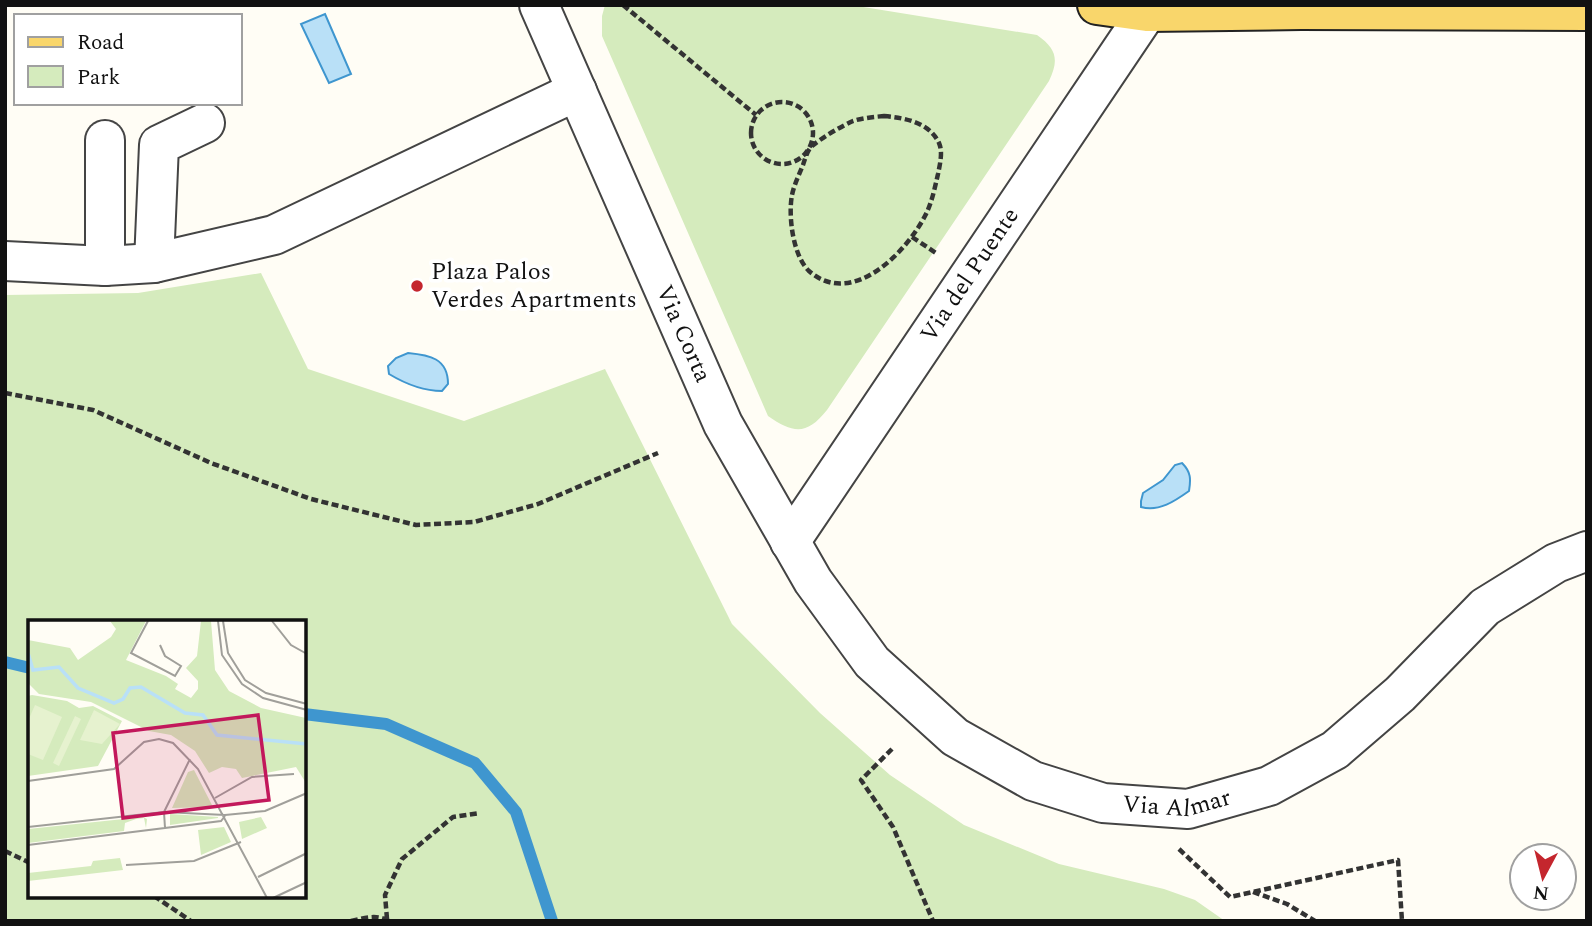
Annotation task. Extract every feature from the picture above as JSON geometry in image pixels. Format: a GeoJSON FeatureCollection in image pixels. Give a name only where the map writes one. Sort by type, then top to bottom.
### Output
{"type":"FeatureCollection","features":[{"type":"Feature","properties":{"kind":"main road"},"geometry":{"type":"LineString","coordinates":[[1097,5],[1147,8],[1587,11]]}},
{"type":"Feature","properties":{"kind":"street","name":"Via Corta"},"geometry":{"type":"LineString","coordinates":[[539,5],[723,424],[790,542]]}},
{"type":"Feature","properties":{"kind":"street","name":"Via del Puente"},"geometry":{"type":"LineString","coordinates":[[790,542],[1147,8]]}},
{"type":"Feature","properties":{"kind":"street"},"geometry":{"type":"LineString","coordinates":[[5,261],[104,266],[154,263],[275,235],[577,91]]}},
{"type":"Feature","properties":{"kind":"street"},"geometry":{"type":"LineString","coordinates":[[154,263],[159,145],[205,122]]}},
{"type":"Feature","properties":{"kind":"street"},"geometry":{"type":"LineString","coordinates":[[104,266],[105,140]]}},
{"type":"Feature","properties":{"kind":"street","name":"Via Almar"},"geometry":{"type":"LineString","coordinates":[[790,542],[813,581],[872,662],[954,737],[1045,785],[1104,803],[1188,809],[1269,786],[1335,750],[1400,694],[1485,607],[1556,563],[1587,551]]}},
{"type":"Feature","properties":{"kind":"path"},"geometry":{"type":"LineString","coordinates":[[622,5],[756,115]]}},
{"type":"Feature","properties":{"kind":"path"},"geometry":{"type":"LineString","coordinates":[[756,115],[751,135],[754,145],[766,159],[776,163],[796,161],[810,148],[832,133],[855,121],[884,116],[904,118],[930,130],[940,144],[941,159],[926,213],[912,237],[883,267],[850,283],[818,278],[806,268],[797,251],[791,218],[792,197],[810,148],[814,137],[810,117],[803,109],[784,101],[773,103],[756,115]]}},
{"type":"Feature","properties":{"kind":"path"},"geometry":{"type":"LineString","coordinates":[[912,237],[936,253]]}},
{"type":"Feature","properties":{"kind":"path"},"geometry":{"type":"LineString","coordinates":[[5,393],[93,410],[211,463],[311,499],[416,525],[474,522],[538,504],[658,453]]}},
{"type":"Feature","properties":{"kind":"path"},"geometry":{"type":"LineString","coordinates":[[892,749],[861,780],[893,827],[933,921]]}},
{"type":"Feature","properties":{"kind":"path"},"geometry":{"type":"LineString","coordinates":[[351,921],[374,916],[388,920],[385,895],[402,859],[453,817],[480,813]]}},
{"type":"Feature","properties":{"kind":"path"},"geometry":{"type":"LineString","coordinates":[[1179,849],[1230,897],[1398,860],[1402,921]]}},
{"type":"Feature","properties":{"kind":"path"},"geometry":{"type":"LineString","coordinates":[[5,850],[28,862]]}},
{"type":"Feature","properties":{"kind":"path"},"geometry":{"type":"LineString","coordinates":[[1252,892],[1287,904],[1315,921]]}},
{"type":"Feature","properties":{"kind":"path"},"geometry":{"type":"LineString","coordinates":[[157,898],[191,921]]}},
{"type":"Feature","properties":{"kind":"green space"},"geometry":{"type":"Polygon","coordinates":[[[605,5],[851,5],[1037,35],[1052,50],[1055,61],[1049,81],[827,410],[806,428],[793,429],[768,416],[602,36],[605,5]]]}},
{"type":"Feature","properties":{"kind":"green space"},"geometry":{"type":"Polygon","coordinates":[[[261,273],[308,369],[464,421],[605,369],[732,624],[820,713],[890,775],[964,825],[1059,864],[1164,889],[1195,900],[1225,921],[5,921],[5,295],[138,293],[261,273]]]}},
{"type":"Feature","properties":{"kind":"water"},"geometry":{"type":"Polygon","coordinates":[[[325,14],[351,74],[329,83],[301,24],[325,14]]]}},
{"type":"Feature","properties":{"kind":"water"},"geometry":{"type":"Polygon","coordinates":[[[408,353],[430,357],[441,363],[445,368],[448,384],[442,391],[414,386],[389,374],[388,366],[396,358],[408,353]]]}},
{"type":"Feature","properties":{"kind":"water"},"geometry":{"type":"Polygon","coordinates":[[[1182,463],[1190,476],[1189,491],[1160,507],[1141,507],[1143,493],[1163,480],[1175,465],[1182,463]]]}},
{"type":"Feature","properties":{"kind":"waterway"},"geometry":{"type":"LineString","coordinates":[[5,662],[28,668]]}},
{"type":"Feature","properties":{"kind":"waterway"},"geometry":{"type":"LineString","coordinates":[[306,714],[386,724],[475,763],[516,812],[552,921]]}},
{"type":"Feature","properties":{"kind":"place","name":"Plaza Palos Verdes Apartments"},"geometry":{"type":"Point","coordinates":[417,286]}}]}
